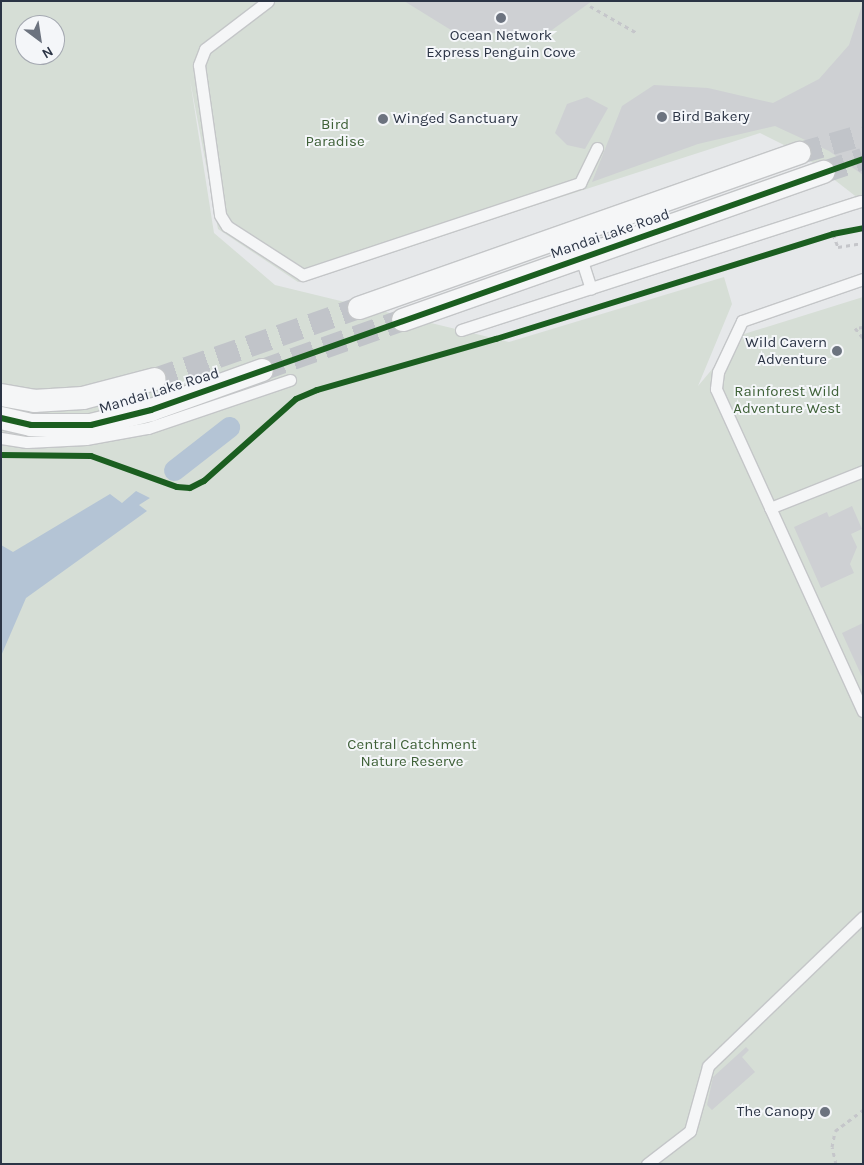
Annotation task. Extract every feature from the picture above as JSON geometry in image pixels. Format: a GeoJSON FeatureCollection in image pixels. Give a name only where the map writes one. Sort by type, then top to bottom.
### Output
{"type":"FeatureCollection","features":[{"type":"Feature","properties":{"kind":"street","name":"Mandai Lake Road"},"geometry":{"type":"LineString","coordinates":[[359,308],[800,153]]}},
{"type":"Feature","properties":{"kind":"street","name":"Mandai Lake Road"},"geometry":{"type":"LineString","coordinates":[[403,320],[824,172]]}},
{"type":"Feature","properties":{"kind":"street","name":"Mandai Lake Road"},"geometry":{"type":"LineString","coordinates":[[1,418],[31,425],[91,425],[169,404],[262,370]]}},
{"type":"Feature","properties":{"kind":"street","name":"Mandai Lake Road"},"geometry":{"type":"LineString","coordinates":[[1,395],[34,401],[83,398],[155,379]]}},
{"type":"Feature","properties":{"kind":"lane"},"geometry":{"type":"LineString","coordinates":[[268,1],[205,49],[199,65],[220,215],[227,226],[303,275],[580,183],[596,148]]}},
{"type":"Feature","properties":{"kind":"lane"},"geometry":{"type":"LineString","coordinates":[[461,330],[861,201]]}},
{"type":"Feature","properties":{"kind":"lane"},"geometry":{"type":"LineString","coordinates":[[581,258],[591,288]]}},
{"type":"Feature","properties":{"kind":"lane"},"geometry":{"type":"LineString","coordinates":[[863,279],[742,321],[718,372],[716,389],[863,711]]}},
{"type":"Feature","properties":{"kind":"lane"},"geometry":{"type":"LineString","coordinates":[[1,438],[27,442],[86,440],[148,428],[290,380]]}},
{"type":"Feature","properties":{"kind":"lane"},"geometry":{"type":"LineString","coordinates":[[770,508],[863,472]]}},
{"type":"Feature","properties":{"kind":"lane"},"geometry":{"type":"LineString","coordinates":[[647,1164],[690,1131],[708,1066],[863,918]]}},
{"type":"Feature","properties":{"kind":"path"},"geometry":{"type":"LineString","coordinates":[[590,6],[637,33]]}},
{"type":"Feature","properties":{"kind":"path"},"geometry":{"type":"LineString","coordinates":[[824,236],[840,232]]}},
{"type":"Feature","properties":{"kind":"path"},"geometry":{"type":"LineString","coordinates":[[833,234],[838,247],[863,243]]}},
{"type":"Feature","properties":{"kind":"path"},"geometry":{"type":"LineString","coordinates":[[863,327],[855,328],[863,338]]}},
{"type":"Feature","properties":{"kind":"path"},"geometry":{"type":"LineString","coordinates":[[836,1164],[832,1147],[835,1131],[863,1110]]}},
{"type":"Feature","properties":{"kind":"green space","name":"Central Catchment Nature Reserve"},"geometry":{"type":"Polygon","coordinates":[[[1,1],[863,1],[863,202],[800,153],[760,133],[298,282],[218,229],[190,80],[214,233],[275,285],[509,342],[724,277],[732,304],[698,386],[741,335],[863,297],[863,1164],[1,1164],[1,1]]]}},
{"type":"Feature","properties":{"kind":"water"},"geometry":{"type":"Polygon","coordinates":[[[136,491],[150,498],[139,505],[147,511],[26,598],[1,656],[1,545],[13,552],[110,494],[122,503],[136,491]]]}},
{"type":"Feature","properties":{"kind":"building","name":"Ocean Network Express Penguin Cove"},"geometry":{"type":"Polygon","coordinates":[[[404,1],[592,1],[552,30],[459,35],[404,1]]]}},
{"type":"Feature","properties":{"kind":"building"},"geometry":{"type":"Polygon","coordinates":[[[863,2],[863,175],[829,151],[775,126],[698,144],[592,182],[622,106],[654,85],[708,88],[773,103],[819,79],[849,45],[863,2]]]}},
{"type":"Feature","properties":{"kind":"building"},"geometry":{"type":"Polygon","coordinates":[[[587,97],[608,108],[585,149],[567,145],[555,133],[567,104],[587,97]]]}},
{"type":"Feature","properties":{"kind":"building"},"geometry":{"type":"Polygon","coordinates":[[[852,506],[862,529],[851,534],[857,547],[850,564],[854,573],[821,588],[794,527],[827,512],[829,517],[852,506]]]}},
{"type":"Feature","properties":{"kind":"building"},"geometry":{"type":"Polygon","coordinates":[[[863,623],[863,679],[842,633],[863,623]]]}},
{"type":"Feature","properties":{"kind":"building"},"geometry":{"type":"Polygon","coordinates":[[[746,1047],[749,1050],[742,1057],[755,1072],[712,1110],[707,1105],[713,1077],[746,1047]]]}},
{"type":"Feature","properties":{"kind":"waterway"},"geometry":{"type":"LineString","coordinates":[[174,470],[229,427]]}},
{"type":"Feature","properties":{"kind":"tunnel"},"geometry":{"type":"LineString","coordinates":[[800,153],[863,135]]}},
{"type":"Feature","properties":{"kind":"tunnel"},"geometry":{"type":"LineString","coordinates":[[824,172],[863,159]]}},
{"type":"Feature","properties":{"kind":"tunnel"},"geometry":{"type":"LineString","coordinates":[[155,379],[359,308]]}},
{"type":"Feature","properties":{"kind":"tunnel"},"geometry":{"type":"LineString","coordinates":[[262,370],[403,320]]}},
{"type":"Feature","properties":{"kind":"cycle path"},"geometry":{"type":"LineString","coordinates":[[1,418],[31,425],[91,425],[151,410],[863,159]]}},
{"type":"Feature","properties":{"kind":"cycle path"},"geometry":{"type":"LineString","coordinates":[[1,455],[91,456],[177,487],[190,488],[204,481],[296,399],[317,390],[496,339],[833,234],[863,228]]}},
{"type":"Feature","properties":{"kind":"place","name":"Ocean Network Express Penguin Cove"},"geometry":{"type":"Point","coordinates":[501,18]}},
{"type":"Feature","properties":{"kind":"place","name":"Bird Bakery"},"geometry":{"type":"Point","coordinates":[662,117]}},
{"type":"Feature","properties":{"kind":"place","name":"Winged Sanctuary"},"geometry":{"type":"Point","coordinates":[383,119]}},
{"type":"Feature","properties":{"kind":"place","name":"Wild Cavern Adventure"},"geometry":{"type":"Point","coordinates":[837,351]}},
{"type":"Feature","properties":{"kind":"place","name":"The Canopy"},"geometry":{"type":"Point","coordinates":[825,1112]}},
{"type":"Feature","properties":{"kind":"park label","name":"Bird Paradise"},"geometry":{"type":"Point","coordinates":[335,132]}},
{"type":"Feature","properties":{"kind":"park label","name":"Rainforest Wild Adventure West"},"geometry":{"type":"Point","coordinates":[787,400]}}]}
